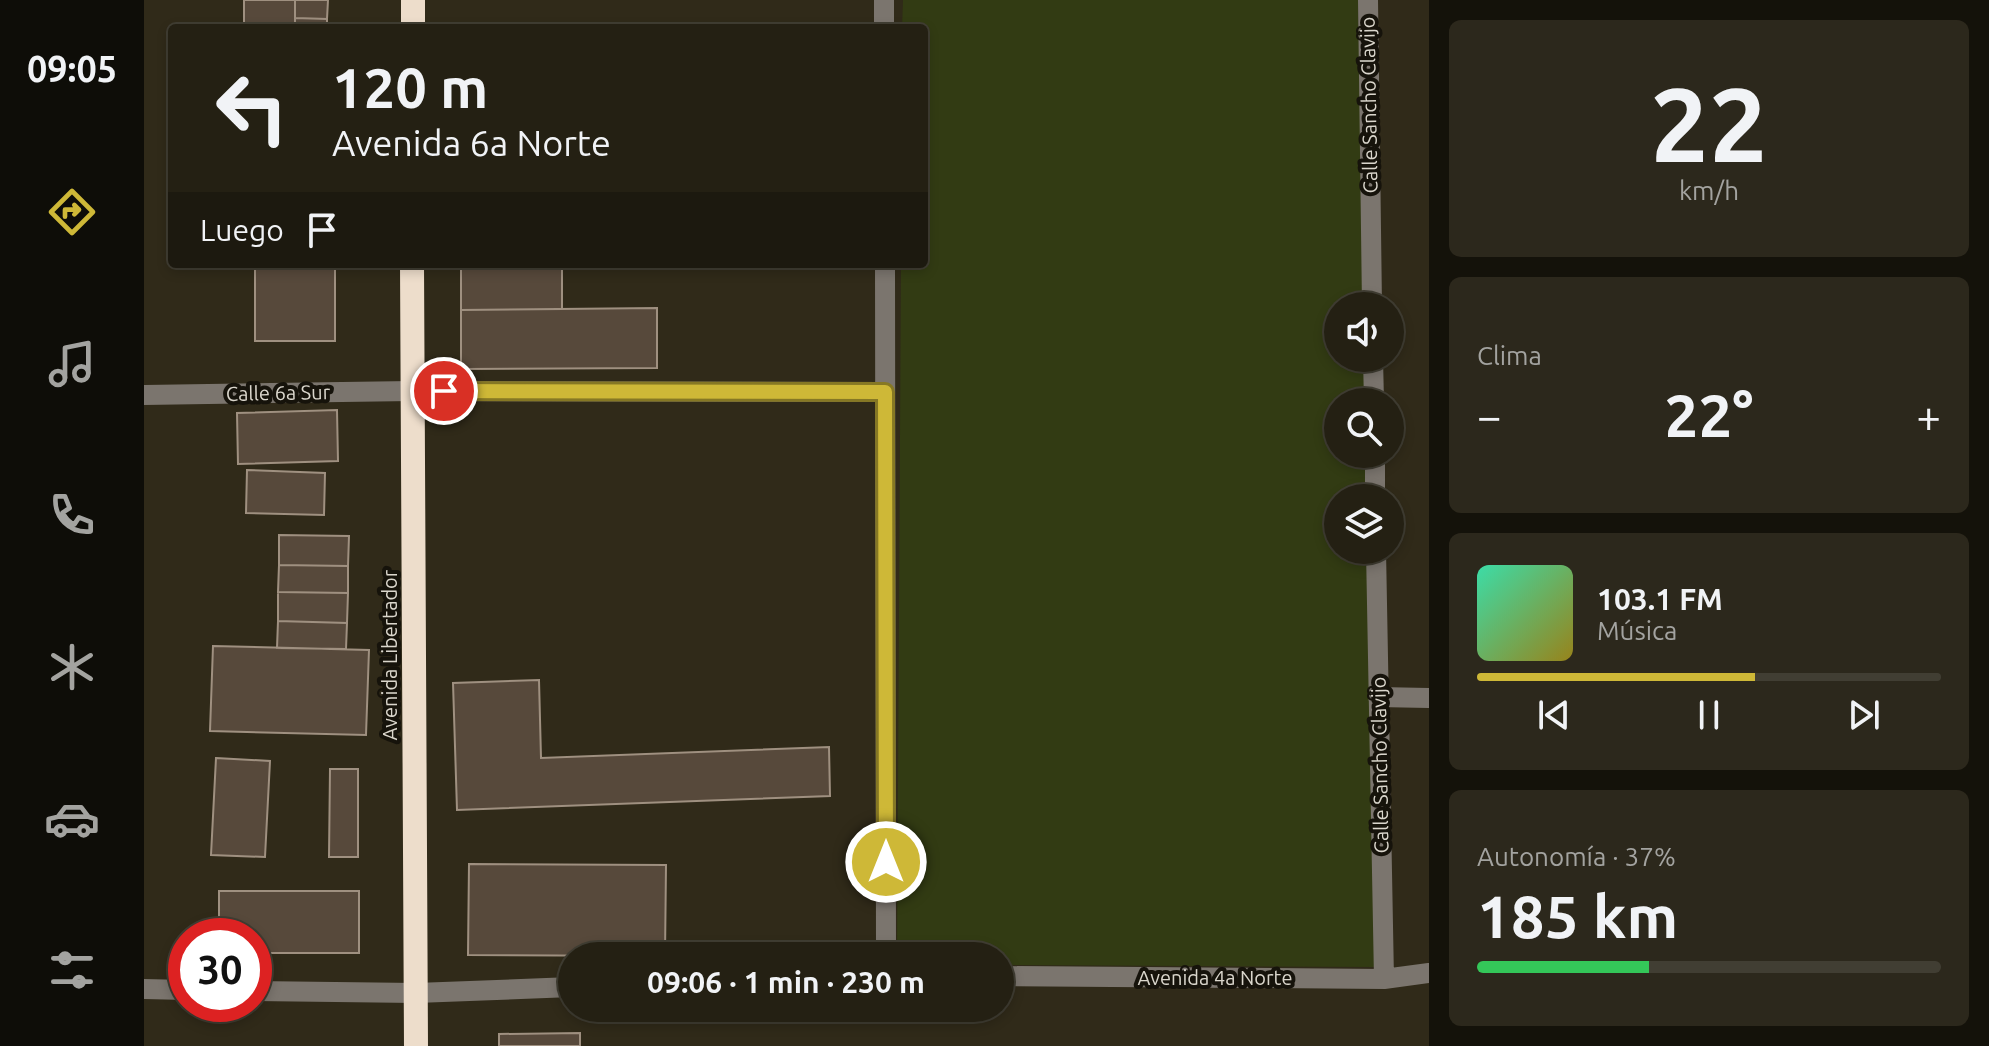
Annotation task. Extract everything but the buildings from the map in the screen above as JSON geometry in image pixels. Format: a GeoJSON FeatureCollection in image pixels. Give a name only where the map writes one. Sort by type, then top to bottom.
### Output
{"type":"FeatureCollection","features":[{"type":"Feature","properties":{"kind":"highway"},"geometry":{"type":"LineString","coordinates":[[413,0],[413,24]]}},
{"type":"Feature","properties":{"kind":"highway","name":"Avenida Libertador"},"geometry":{"type":"LineString","coordinates":[[412,268],[416,1046]]}},
{"type":"Feature","properties":{"kind":"street"},"geometry":{"type":"LineString","coordinates":[[884,0],[884,24]]}},
{"type":"Feature","properties":{"kind":"street","name":"Calle Sancho Clavijo"},"geometry":{"type":"LineString","coordinates":[[1368,0],[1372,292]]}},
{"type":"Feature","properties":{"kind":"street"},"geometry":{"type":"LineString","coordinates":[[885,268],[886,942]]}},
{"type":"Feature","properties":{"kind":"street","name":"Calle 6a Sur"},"geometry":{"type":"LineString","coordinates":[[144,395],[412,391],[885,392]]}},
{"type":"Feature","properties":{"kind":"street","name":"Calle Sancho Clavijo"},"geometry":{"type":"LineString","coordinates":[[1376,564],[1384,979]]}},
{"type":"Feature","properties":{"kind":"street"},"geometry":{"type":"LineString","coordinates":[[1378,697],[1429,698]]}},
{"type":"Feature","properties":{"kind":"street","name":"Avenida 4a Norte"},"geometry":{"type":"LineString","coordinates":[[1014,976],[1384,979],[1429,973]]}},
{"type":"Feature","properties":{"kind":"street"},"geometry":{"type":"LineString","coordinates":[[272,991],[416,993],[558,988]]}},
{"type":"Feature","properties":{"kind":"street"},"geometry":{"type":"LineString","coordinates":[[144,989],[168,990]]}},
{"type":"Feature","properties":{"kind":"green space"},"geometry":{"type":"Polygon","coordinates":[[[903,0],[1358,0],[1364,292],[1324,292],[1324,372],[1365,372],[1366,388],[1324,388],[1324,468],[1367,468],[1368,484],[1324,484],[1324,564],[1369,564],[1377,967],[1014,965],[1014,942],[897,942],[901,268],[928,268],[928,24],[902,24],[903,0]]]}},
{"type":"Feature","properties":{"kind":"route"},"geometry":{"type":"LineString","coordinates":[[444,391],[885,392],[886,862]]}}]}
